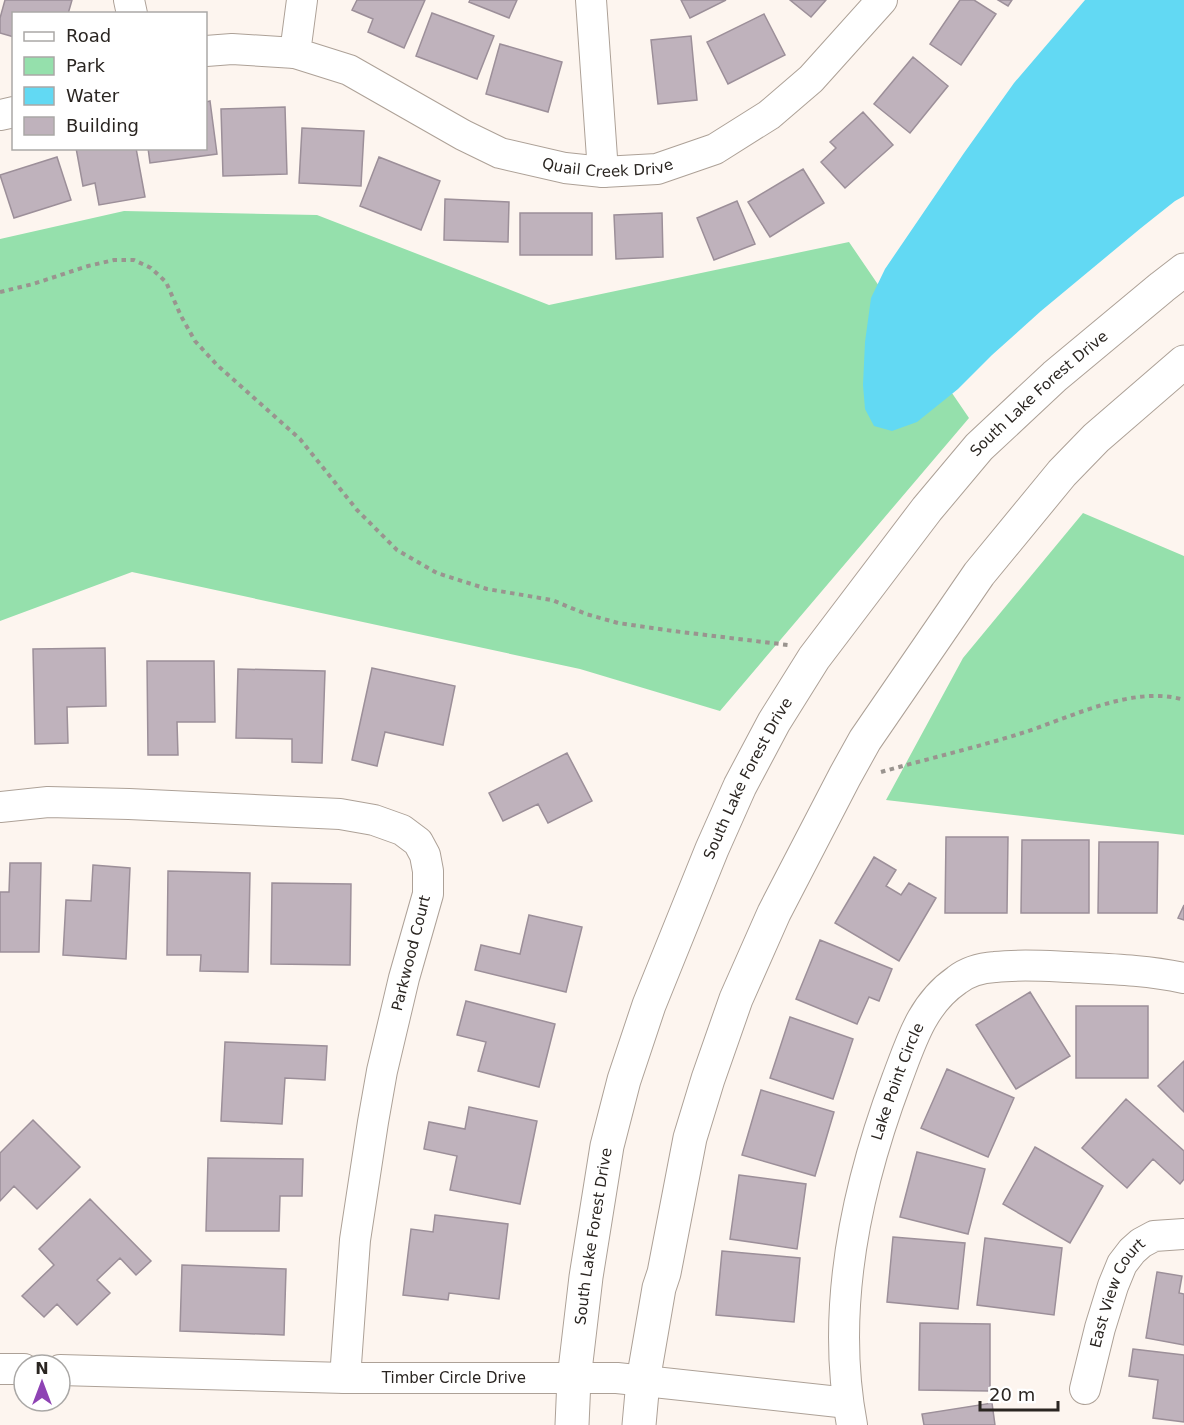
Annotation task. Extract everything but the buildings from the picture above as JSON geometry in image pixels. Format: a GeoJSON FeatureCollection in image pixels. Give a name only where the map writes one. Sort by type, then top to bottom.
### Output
{"type":"FeatureCollection","features":[{"type":"Feature","properties":{"kind":"main road","name":"South Lake Forest Drive"},"geometry":{"type":"LineString","coordinates":[[572,1425],[574,1379],[599,1188],[624,1080],[649,1005],[740,786],[774,722],[814,658],[927,509],[979,447],[1055,376],[1184,270]]}},
{"type":"Feature","properties":{"kind":"main road"},"geometry":{"type":"LineString","coordinates":[[639,1425],[643,1381],[659,1288],[664,1273],[690,1138],[708,1079],[736,999],[774,913],[844,776],[865,740],[979,574],[1062,472],[1096,438],[1184,362]]}},
{"type":"Feature","properties":{"kind":"street"},"geometry":{"type":"LineString","coordinates":[[296,53],[302,0]]}},
{"type":"Feature","properties":{"kind":"street"},"geometry":{"type":"LineString","coordinates":[[591,0],[603,172]]}},
{"type":"Feature","properties":{"kind":"street","name":"Quail Creek Drive"},"geometry":{"type":"LineString","coordinates":[[207,51],[232,49],[296,53],[349,70],[463,135],[500,153],[565,168],[603,172],[657,169],[715,149],[769,115],[811,79],[882,0]]}},
{"type":"Feature","properties":{"kind":"street","name":"Parkwood Court"},"geometry":{"type":"LineString","coordinates":[[0,807],[48,802],[340,814],[374,820],[402,830],[418,842],[425,855],[428,894],[404,978],[382,1071],[373,1122],[355,1240],[345,1378]]}},
{"type":"Feature","properties":{"kind":"street","name":"Lake Point Circle"},"geometry":{"type":"LineString","coordinates":[[850,1414],[844,1328],[847,1277],[858,1210],[882,1118],[920,1020],[935,999],[957,980],[975,970],[994,967],[1025,965],[1144,970],[1184,978]]}},
{"type":"Feature","properties":{"kind":"street","name":"East View Court"},"geometry":{"type":"LineString","coordinates":[[1085,1389],[1100,1328],[1122,1264],[1137,1247],[1154,1236],[1184,1234]]}},
{"type":"Feature","properties":{"kind":"street","name":"Timber Circle Drive"},"geometry":{"type":"LineString","coordinates":[[72,1370],[345,1378],[617,1378],[850,1414]]}},
{"type":"Feature","properties":{"kind":"path"},"geometry":{"type":"LineString","coordinates":[[0,292],[88,266],[114,260],[134,260],[151,268],[166,282],[195,340],[217,365],[300,439],[357,510],[397,550],[437,573],[487,589],[552,600],[586,614],[618,623],[673,632],[793,645]]}},
{"type":"Feature","properties":{"kind":"path"},"geometry":{"type":"LineString","coordinates":[[873,774],[1020,734],[1101,706],[1142,696],[1171,696],[1184,699]]}},
{"type":"Feature","properties":{"kind":"green space"},"geometry":{"type":"Polygon","coordinates":[[[124,211],[317,215],[549,305],[849,242],[969,418],[720,711],[580,669],[132,572],[0,621],[0,239],[124,211]]]}},
{"type":"Feature","properties":{"kind":"green space"},"geometry":{"type":"Polygon","coordinates":[[[1083,513],[1184,556],[1184,835],[886,800],[963,658],[1083,513]]]}},
{"type":"Feature","properties":{"kind":"water"},"geometry":{"type":"Polygon","coordinates":[[[1085,0],[1184,0],[1184,196],[1141,228],[1041,311],[958,389],[917,422],[892,431],[874,426],[865,409],[863,385],[865,342],[871,298],[885,269],[1014,83],[1085,0]]]}}]}
